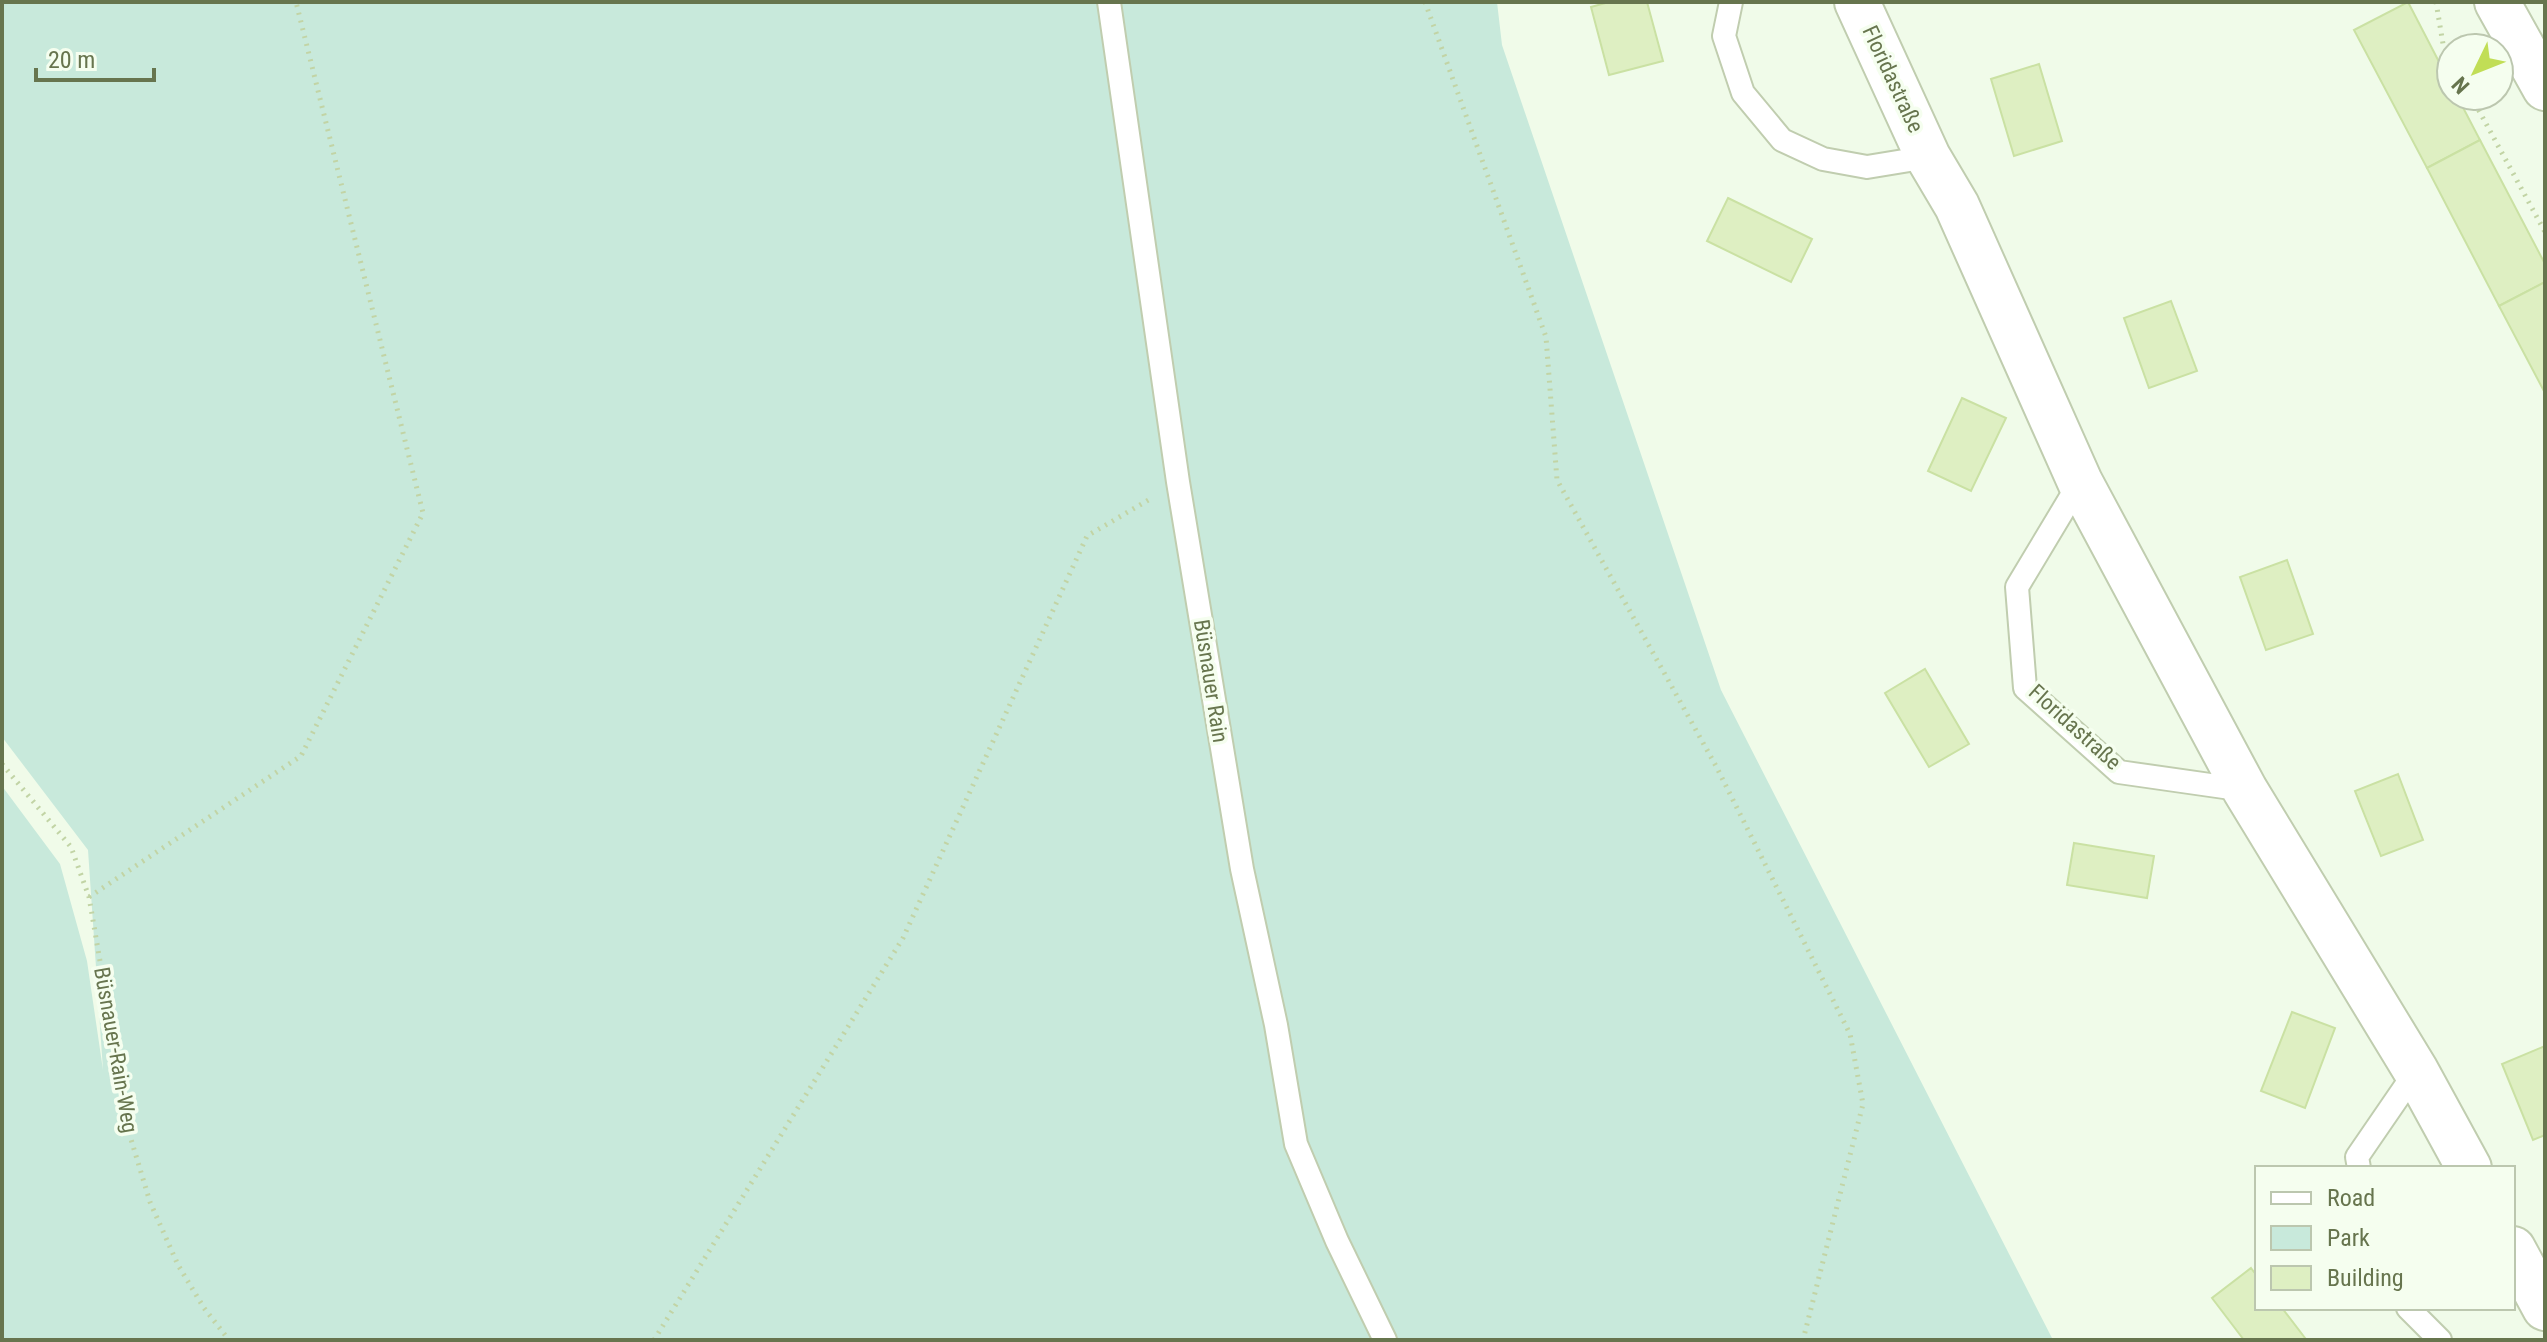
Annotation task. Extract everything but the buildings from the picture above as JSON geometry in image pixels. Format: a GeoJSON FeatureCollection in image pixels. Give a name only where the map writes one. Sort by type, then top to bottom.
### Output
{"type":"FeatureCollection","features":[{"type":"Feature","properties":{"kind":"street","name":"Floridastraße"},"geometry":{"type":"LineString","coordinates":[[1857,2],[1928,157],[1957,206],[2080,482],[2245,790],[2416,1071],[2468,1166]]}},
{"type":"Feature","properties":{"kind":"street"},"geometry":{"type":"LineString","coordinates":[[2497,2],[2545,88]]}},
{"type":"Feature","properties":{"kind":"street"},"geometry":{"type":"LineString","coordinates":[[2515,1253],[2545,1308]]}},
{"type":"Feature","properties":{"kind":"lane","name":"Büsnauer Rain"},"geometry":{"type":"LineString","coordinates":[[1109,2],[1178,482],[1242,869],[1276,1025],[1296,1144],[1337,1241],[1385,1340]]}},
{"type":"Feature","properties":{"kind":"lane","name":"Floridastraße"},"geometry":{"type":"LineString","coordinates":[[1731,2],[1724,36],[1743,93],[1782,140],[1823,159],[1867,167],[1928,157]]}},
{"type":"Feature","properties":{"kind":"lane","name":"Floridastraße"},"geometry":{"type":"LineString","coordinates":[[2080,482],[2017,587],[2025,688],[2119,772],[2245,790]]}},
{"type":"Feature","properties":{"kind":"lane"},"geometry":{"type":"LineString","coordinates":[[2359,1166],[2357,1157],[2416,1071]]}},
{"type":"Feature","properties":{"kind":"lane"},"geometry":{"type":"LineString","coordinates":[[2410,1310],[2440,1340]]}},
{"type":"Feature","properties":{"kind":"path"},"geometry":{"type":"LineString","coordinates":[[89,897],[301,756],[423,513],[296,2]]}},
{"type":"Feature","properties":{"kind":"path"},"geometry":{"type":"LineString","coordinates":[[1425,2],[1546,337],[1557,480],[1717,768],[1850,1034],[1863,1104],[1803,1340]]}},
{"type":"Feature","properties":{"kind":"path"},"geometry":{"type":"LineString","coordinates":[[2438,3],[2442,32]]}},
{"type":"Feature","properties":{"kind":"path"},"geometry":{"type":"LineString","coordinates":[[2480,112],[2545,232]]}},
{"type":"Feature","properties":{"kind":"path"},"geometry":{"type":"LineString","coordinates":[[654,1340],[903,938],[1087,536],[1178,482]]}},
{"type":"Feature","properties":{"kind":"path","name":"Büsnauer-Rain-Weg"},"geometry":{"type":"LineString","coordinates":[[2,764],[71,847],[89,897],[130,1136],[150,1202],[178,1265],[204,1308],[229,1340]]}},
{"type":"Feature","properties":{"kind":"green space"},"geometry":{"type":"Polygon","coordinates":[[[2,2],[1497,2],[1502,45],[1721,690],[2053,1340],[2,1340],[2,786],[60,864],[87,961],[103,1070],[88,850],[2,737],[2,2]]]}}]}
